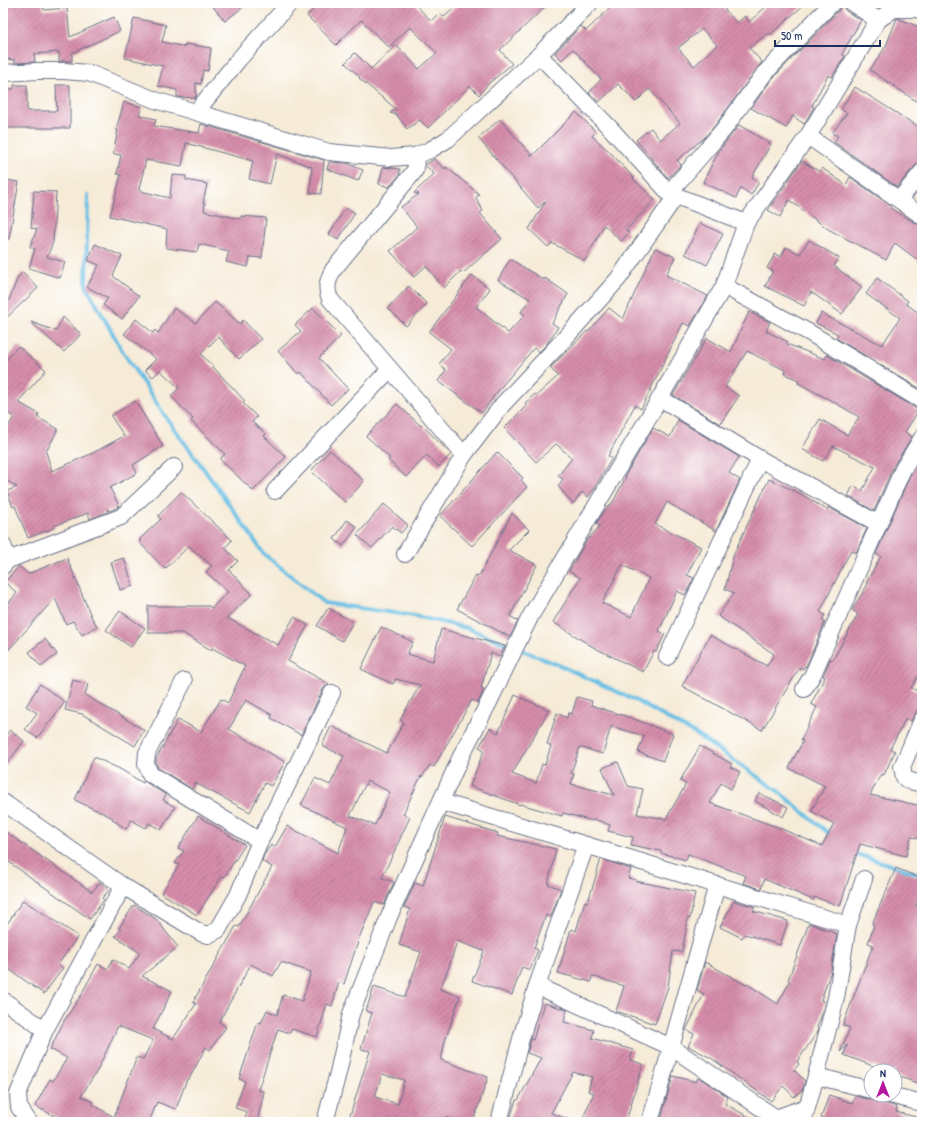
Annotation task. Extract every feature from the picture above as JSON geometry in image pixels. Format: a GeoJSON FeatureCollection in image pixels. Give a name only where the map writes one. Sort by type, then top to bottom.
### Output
{"type":"FeatureCollection","features":[{"type":"Feature","properties":{"kind":"street"},"geometry":{"type":"LineString","coordinates":[[196,112],[238,59],[290,3]]}},
{"type":"Feature","properties":{"kind":"street"},"geometry":{"type":"LineString","coordinates":[[3,73],[38,71],[89,73],[155,100],[329,152],[390,158],[414,156],[430,150],[448,139],[539,55],[590,3]]}},
{"type":"Feature","properties":{"kind":"street"},"geometry":{"type":"LineString","coordinates":[[405,554],[464,455],[502,404],[618,280],[672,194],[724,129],[764,74],[832,3]]}},
{"type":"Feature","properties":{"kind":"street"},"geometry":{"type":"LineString","coordinates":[[852,3],[878,20]]}},
{"type":"Feature","properties":{"kind":"street"},"geometry":{"type":"LineString","coordinates":[[325,1122],[351,1014],[389,917],[462,754],[530,617],[660,398],[724,286],[746,223],[808,136],[878,20],[894,10],[922,11]]}},
{"type":"Feature","properties":{"kind":"street"},"geometry":{"type":"LineString","coordinates":[[539,55],[672,194],[746,223]]}},
{"type":"Feature","properties":{"kind":"street"},"geometry":{"type":"LineString","coordinates":[[808,136],[922,216]]}},
{"type":"Feature","properties":{"kind":"street"},"geometry":{"type":"LineString","coordinates":[[414,156],[416,168],[413,173],[334,270],[329,279],[327,293],[330,299],[464,455]]}},
{"type":"Feature","properties":{"kind":"street"},"geometry":{"type":"LineString","coordinates":[[899,200],[922,172]]}},
{"type":"Feature","properties":{"kind":"street"},"geometry":{"type":"LineString","coordinates":[[724,286],[810,333],[922,401]]}},
{"type":"Feature","properties":{"kind":"street"},"geometry":{"type":"LineString","coordinates":[[276,492],[390,369]]}},
{"type":"Feature","properties":{"kind":"street"},"geometry":{"type":"LineString","coordinates":[[660,398],[760,459],[879,524]]}},
{"type":"Feature","properties":{"kind":"street"},"geometry":{"type":"LineString","coordinates":[[804,689],[813,674],[903,470],[922,438]]}},
{"type":"Feature","properties":{"kind":"street"},"geometry":{"type":"LineString","coordinates":[[667,657],[760,459]]}},
{"type":"Feature","properties":{"kind":"street"},"geometry":{"type":"LineString","coordinates":[[3,545],[6,563],[121,517],[174,467]]}},
{"type":"Feature","properties":{"kind":"street"},"geometry":{"type":"LineString","coordinates":[[184,681],[147,753],[146,764],[150,774],[260,841]]}},
{"type":"Feature","properties":{"kind":"street"},"geometry":{"type":"LineString","coordinates":[[3,802],[123,886],[201,933],[208,935],[218,930],[238,895],[260,841],[332,693]]}},
{"type":"Feature","properties":{"kind":"street"},"geometry":{"type":"LineString","coordinates":[[922,720],[902,767],[906,780],[922,784]]}},
{"type":"Feature","properties":{"kind":"street"},"geometry":{"type":"LineString","coordinates":[[441,802],[848,925]]}},
{"type":"Feature","properties":{"kind":"street"},"geometry":{"type":"LineString","coordinates":[[499,1122],[522,1035],[537,986],[586,845]]}},
{"type":"Feature","properties":{"kind":"street"},"geometry":{"type":"LineString","coordinates":[[537,986],[671,1047],[776,1118],[804,1115],[816,1076],[836,998],[848,925],[864,879]]}},
{"type":"Feature","properties":{"kind":"street"},"geometry":{"type":"LineString","coordinates":[[650,1122],[717,885]]}},
{"type":"Feature","properties":{"kind":"street"},"geometry":{"type":"LineString","coordinates":[[29,1122],[19,1107],[18,1094],[45,1030],[123,886]]}},
{"type":"Feature","properties":{"kind":"street"},"geometry":{"type":"LineString","coordinates":[[3,1000],[45,1030]]}},
{"type":"Feature","properties":{"kind":"street"},"geometry":{"type":"LineString","coordinates":[[816,1076],[863,1088]]}},
{"type":"Feature","properties":{"kind":"street"},"geometry":{"type":"LineString","coordinates":[[903,1098],[922,1103]]}},
{"type":"Feature","properties":{"kind":"building"},"geometry":{"type":"Polygon","coordinates":[[[3,3],[42,3],[44,10],[67,8],[70,37],[114,17],[120,31],[72,53],[72,61],[59,61],[59,52],[34,54],[35,62],[15,63],[15,60],[3,59],[3,3]]]}},
{"type":"Feature","properties":{"kind":"building"},"geometry":{"type":"Polygon","coordinates":[[[210,3],[248,3],[225,21],[210,3]]]}},
{"type":"Feature","properties":{"kind":"building"},"geometry":{"type":"Polygon","coordinates":[[[320,3],[414,3],[431,21],[439,13],[444,17],[460,3],[549,3],[500,50],[512,64],[489,83],[479,95],[470,86],[428,128],[420,120],[407,129],[397,115],[390,113],[396,109],[359,78],[360,77],[345,63],[355,53],[371,69],[396,45],[419,69],[437,53],[410,27],[389,47],[361,20],[336,45],[307,16],[320,3]]]}},
{"type":"Feature","properties":{"kind":"building"},"geometry":{"type":"Polygon","coordinates":[[[615,3],[719,3],[737,23],[745,16],[749,22],[770,3],[806,3],[771,34],[767,34],[749,48],[762,62],[717,123],[704,138],[677,160],[681,165],[668,178],[636,140],[651,128],[660,140],[680,123],[649,89],[636,102],[618,84],[599,102],[589,93],[601,79],[573,49],[562,60],[555,53],[581,26],[586,31],[615,3]],[[702,29],[678,48],[694,66],[717,45],[702,29]]]}},
{"type":"Feature","properties":{"kind":"building"},"geometry":{"type":"Polygon","coordinates":[[[841,3],[843,3],[846,11],[861,20],[842,54],[845,56],[832,77],[828,75],[812,106],[814,107],[804,124],[793,116],[786,128],[751,108],[771,80],[839,10],[841,3]]]}},
{"type":"Feature","properties":{"kind":"building"},"geometry":{"type":"Polygon","coordinates":[[[134,18],[166,25],[162,42],[185,47],[185,44],[211,48],[208,71],[203,70],[201,84],[196,83],[195,98],[177,97],[177,90],[158,86],[163,66],[125,58],[134,18]]]}},
{"type":"Feature","properties":{"kind":"building"},"geometry":{"type":"Polygon","coordinates":[[[897,18],[922,28],[922,105],[870,70],[886,46],[897,18]]]}},
{"type":"Feature","properties":{"kind":"building"},"geometry":{"type":"Polygon","coordinates":[[[14,85],[27,85],[27,111],[57,111],[56,85],[70,85],[70,128],[3,128],[3,88],[14,89],[14,85]]]}},
{"type":"Feature","properties":{"kind":"building"},"geometry":{"type":"Polygon","coordinates":[[[855,87],[922,129],[922,159],[897,187],[834,142],[838,136],[832,133],[847,113],[841,109],[855,87]]]}},
{"type":"Feature","properties":{"kind":"building"},"geometry":{"type":"Polygon","coordinates":[[[124,102],[142,107],[139,115],[156,119],[154,126],[199,133],[201,124],[324,160],[321,194],[310,193],[312,167],[277,154],[270,184],[249,179],[253,161],[186,143],[182,166],[146,160],[139,189],[140,191],[170,198],[172,175],[186,176],[186,180],[207,184],[203,203],[205,203],[204,211],[241,219],[241,216],[266,218],[262,258],[250,257],[248,267],[226,262],[229,251],[199,244],[197,252],[166,248],[167,229],[110,216],[121,175],[117,174],[121,155],[113,154],[118,130],[116,130],[124,102]]]}},
{"type":"Feature","properties":{"kind":"building"},"geometry":{"type":"Polygon","coordinates":[[[576,112],[596,132],[592,136],[610,152],[634,178],[633,179],[655,200],[626,230],[629,233],[621,241],[604,225],[585,261],[552,243],[548,247],[529,229],[546,201],[538,208],[478,138],[500,119],[532,156],[576,112]]]}},
{"type":"Feature","properties":{"kind":"building"},"geometry":{"type":"Polygon","coordinates":[[[739,125],[771,144],[752,177],[759,182],[751,195],[741,188],[736,198],[703,182],[720,149],[739,125]]]}},
{"type":"Feature","properties":{"kind":"building"},"geometry":{"type":"Polygon","coordinates":[[[434,159],[479,194],[476,198],[483,211],[480,213],[502,239],[463,273],[461,271],[444,288],[426,266],[414,277],[390,251],[417,227],[401,207],[419,194],[414,193],[434,174],[425,165],[434,159]]]}},
{"type":"Feature","properties":{"kind":"building"},"geometry":{"type":"Polygon","coordinates":[[[802,161],[820,172],[822,168],[846,185],[850,177],[891,206],[890,208],[917,224],[922,225],[922,263],[895,243],[886,260],[828,229],[789,200],[780,217],[768,210],[802,161]]]}},
{"type":"Feature","properties":{"kind":"building"},"geometry":{"type":"Polygon","coordinates":[[[329,162],[347,163],[363,170],[358,181],[327,169],[329,162]]]}},
{"type":"Feature","properties":{"kind":"building"},"geometry":{"type":"Polygon","coordinates":[[[383,167],[400,169],[399,176],[389,187],[379,184],[383,167]]]}},
{"type":"Feature","properties":{"kind":"building"},"geometry":{"type":"Polygon","coordinates":[[[6,180],[19,182],[9,239],[3,239],[3,182],[6,182],[6,180]]]}},
{"type":"Feature","properties":{"kind":"building"},"geometry":{"type":"Polygon","coordinates":[[[34,191],[56,192],[53,242],[47,257],[65,262],[60,278],[29,268],[35,249],[30,247],[37,229],[31,228],[34,191]]]}},
{"type":"Feature","properties":{"kind":"building"},"geometry":{"type":"Polygon","coordinates":[[[346,208],[355,213],[338,240],[329,234],[346,208]]]}},
{"type":"Feature","properties":{"kind":"building"},"geometry":{"type":"Polygon","coordinates":[[[700,223],[723,234],[707,265],[685,254],[700,223]]]}},
{"type":"Feature","properties":{"kind":"building"},"geometry":{"type":"Polygon","coordinates":[[[809,240],[839,258],[834,266],[862,287],[842,314],[811,292],[804,306],[765,286],[773,271],[767,268],[775,254],[781,257],[786,247],[800,254],[809,240]]]}},
{"type":"Feature","properties":{"kind":"building"},"geometry":{"type":"Polygon","coordinates":[[[95,244],[122,256],[113,276],[139,296],[122,319],[103,305],[108,298],[87,287],[99,265],[88,260],[95,244]]]}},
{"type":"Feature","properties":{"kind":"building"},"geometry":{"type":"Polygon","coordinates":[[[655,248],[675,257],[666,275],[708,296],[690,326],[683,323],[641,409],[635,405],[608,456],[612,458],[594,489],[588,497],[582,492],[573,504],[558,486],[563,479],[558,476],[572,458],[556,444],[536,462],[504,428],[527,405],[525,403],[535,394],[537,395],[558,376],[550,368],[587,331],[588,332],[609,308],[623,319],[655,248]]]}},
{"type":"Feature","properties":{"kind":"building"},"geometry":{"type":"Polygon","coordinates":[[[510,259],[544,280],[545,278],[568,294],[552,323],[558,327],[546,345],[539,352],[534,348],[497,392],[482,413],[438,381],[446,370],[439,364],[451,349],[429,332],[472,275],[490,289],[476,307],[508,333],[525,315],[521,312],[530,299],[498,280],[510,259]]]}},
{"type":"Feature","properties":{"kind":"building"},"geometry":{"type":"Polygon","coordinates":[[[23,272],[38,288],[3,321],[3,315],[18,277],[23,272]]]}},
{"type":"Feature","properties":{"kind":"building"},"geometry":{"type":"Polygon","coordinates":[[[877,278],[908,301],[906,304],[922,315],[922,384],[919,388],[836,338],[838,334],[816,323],[821,313],[882,345],[900,318],[866,294],[877,278]]]}},
{"type":"Feature","properties":{"kind":"building"},"geometry":{"type":"Polygon","coordinates":[[[409,286],[427,304],[406,326],[388,308],[409,286]]]}},
{"type":"Feature","properties":{"kind":"building"},"geometry":{"type":"Polygon","coordinates":[[[215,302],[240,324],[243,320],[261,339],[239,359],[218,337],[201,354],[245,401],[243,403],[257,417],[252,422],[266,434],[264,436],[286,457],[253,491],[220,459],[225,454],[191,421],[193,419],[171,396],[179,388],[160,370],[153,377],[145,370],[156,359],[124,334],[136,319],[153,333],[155,330],[158,333],[174,308],[196,323],[215,302]]]}},
{"type":"Feature","properties":{"kind":"building"},"geometry":{"type":"Polygon","coordinates":[[[313,308],[341,336],[319,358],[348,389],[331,405],[301,372],[298,374],[278,351],[301,331],[295,325],[313,308]]]}},
{"type":"Feature","properties":{"kind":"building"},"geometry":{"type":"Polygon","coordinates":[[[749,312],[770,322],[766,331],[788,342],[787,344],[825,359],[827,355],[919,410],[905,432],[912,437],[894,465],[874,511],[848,496],[853,486],[862,491],[875,467],[833,446],[823,461],[802,449],[820,419],[847,435],[859,417],[798,383],[799,380],[784,374],[785,370],[747,351],[725,387],[739,396],[720,424],[673,395],[707,338],[731,352],[749,312]]]}},
{"type":"Feature","properties":{"kind":"building"},"geometry":{"type":"Polygon","coordinates":[[[63,317],[81,334],[64,352],[31,322],[56,331],[63,317]]]}},
{"type":"Feature","properties":{"kind":"building"},"geometry":{"type":"Polygon","coordinates":[[[18,346],[46,370],[18,402],[39,414],[37,417],[58,429],[46,452],[52,471],[93,453],[124,436],[111,416],[135,401],[163,446],[133,465],[137,473],[110,488],[119,506],[110,511],[107,509],[108,512],[90,519],[88,513],[28,538],[7,491],[17,487],[3,478],[3,435],[14,417],[3,410],[3,364],[18,346]]]}},
{"type":"Feature","properties":{"kind":"building"},"geometry":{"type":"Polygon","coordinates":[[[397,404],[421,426],[422,425],[451,454],[439,467],[427,455],[406,477],[388,460],[390,458],[366,436],[397,404]]]}},
{"type":"Feature","properties":{"kind":"building"},"geometry":{"type":"Polygon","coordinates":[[[678,420],[739,457],[729,473],[740,480],[716,531],[667,502],[655,524],[701,547],[687,575],[694,578],[685,595],[677,591],[659,631],[665,634],[656,652],[654,651],[643,672],[593,647],[553,622],[580,578],[569,571],[587,540],[600,526],[596,524],[602,514],[613,502],[626,477],[625,476],[653,428],[670,437],[678,420]],[[622,565],[602,603],[631,617],[649,578],[622,565]]]}},
{"type":"Feature","properties":{"kind":"building"},"geometry":{"type":"Polygon","coordinates":[[[330,450],[364,481],[345,502],[311,471],[330,450]]]}},
{"type":"Feature","properties":{"kind":"building"},"geometry":{"type":"Polygon","coordinates":[[[497,452],[523,478],[521,480],[527,487],[472,546],[440,516],[497,452]]]}},
{"type":"Feature","properties":{"kind":"building"},"geometry":{"type":"Polygon","coordinates":[[[922,456],[922,670],[911,688],[922,693],[922,702],[911,721],[906,718],[890,749],[895,751],[884,775],[881,774],[870,795],[922,806],[922,839],[911,837],[906,856],[860,844],[840,906],[814,897],[813,900],[764,879],[761,889],[743,883],[746,876],[688,854],[686,860],[661,853],[661,851],[631,845],[633,837],[608,831],[610,825],[594,819],[593,821],[563,813],[562,816],[520,805],[470,786],[484,750],[479,747],[490,728],[498,733],[515,695],[549,710],[512,774],[536,783],[542,764],[545,765],[551,746],[547,744],[557,713],[567,718],[568,713],[572,714],[577,697],[592,701],[591,705],[673,734],[663,761],[638,752],[644,736],[611,726],[603,754],[580,747],[571,773],[574,774],[571,784],[614,795],[602,768],[618,762],[628,786],[643,789],[637,814],[666,819],[686,784],[680,781],[700,746],[732,764],[730,767],[740,772],[731,789],[721,783],[710,803],[777,827],[822,846],[834,824],[811,811],[825,786],[789,768],[803,741],[801,740],[817,707],[811,704],[825,677],[823,676],[830,659],[833,660],[858,614],[852,610],[868,584],[866,583],[881,556],[876,554],[911,473],[922,456]]]}},
{"type":"Feature","properties":{"kind":"building"},"geometry":{"type":"Polygon","coordinates":[[[769,479],[803,495],[827,510],[828,507],[867,528],[856,553],[851,550],[820,612],[825,615],[822,620],[825,622],[806,667],[805,666],[803,669],[800,667],[762,730],[682,686],[710,635],[767,666],[774,654],[718,616],[734,593],[725,589],[734,553],[769,479]]]}},
{"type":"Feature","properties":{"kind":"building"},"geometry":{"type":"Polygon","coordinates":[[[181,492],[232,540],[225,548],[238,561],[229,570],[252,594],[227,618],[278,645],[294,617],[308,625],[288,661],[329,684],[323,689],[301,735],[271,718],[272,715],[246,700],[229,729],[285,762],[271,786],[265,783],[250,812],[195,783],[192,789],[158,768],[156,763],[156,759],[178,719],[201,732],[221,699],[228,703],[245,666],[212,648],[211,650],[183,633],[148,633],[148,606],[209,606],[212,608],[228,592],[206,572],[212,566],[189,546],[165,569],[140,543],[140,539],[161,519],[158,516],[181,492]]]}},
{"type":"Feature","properties":{"kind":"building"},"geometry":{"type":"Polygon","coordinates":[[[384,504],[408,525],[401,533],[392,526],[372,548],[357,535],[384,504]]]}},
{"type":"Feature","properties":{"kind":"building"},"geometry":{"type":"Polygon","coordinates":[[[512,513],[529,530],[509,550],[537,565],[510,616],[518,621],[510,637],[457,609],[476,575],[479,576],[512,513]]]}},
{"type":"Feature","properties":{"kind":"building"},"geometry":{"type":"Polygon","coordinates":[[[347,520],[357,527],[343,546],[334,539],[347,520]]]}},
{"type":"Feature","properties":{"kind":"building"},"geometry":{"type":"Polygon","coordinates":[[[67,558],[91,616],[97,626],[82,635],[73,621],[66,624],[55,598],[3,656],[3,610],[17,593],[5,582],[19,566],[28,574],[67,558]]]}},
{"type":"Feature","properties":{"kind":"building"},"geometry":{"type":"Polygon","coordinates":[[[124,558],[133,586],[120,590],[111,562],[124,558]]]}},
{"type":"Feature","properties":{"kind":"building"},"geometry":{"type":"Polygon","coordinates":[[[328,608],[353,622],[342,641],[317,626],[328,608]]]}},
{"type":"Feature","properties":{"kind":"building"},"geometry":{"type":"Polygon","coordinates":[[[120,611],[145,628],[131,647],[106,630],[120,611]]]}},
{"type":"Feature","properties":{"kind":"building"},"geometry":{"type":"Polygon","coordinates":[[[381,627],[413,642],[407,654],[433,661],[441,629],[505,646],[500,657],[491,653],[481,688],[484,689],[478,703],[472,700],[434,767],[430,765],[422,777],[421,776],[403,814],[410,817],[382,878],[394,882],[384,905],[374,902],[360,936],[344,984],[339,982],[332,1006],[327,1004],[317,1037],[292,1029],[290,1033],[278,1029],[258,1090],[264,1092],[257,1122],[244,1122],[247,1112],[235,1108],[245,1081],[239,1079],[258,1022],[261,1023],[267,1010],[277,1015],[283,995],[302,1001],[311,972],[281,962],[273,976],[251,964],[219,1022],[226,1027],[210,1050],[206,1047],[189,1079],[187,1079],[176,1109],[157,1102],[149,1122],[66,1122],[35,1106],[50,1079],[53,1081],[67,1058],[50,1049],[64,1021],[84,991],[98,964],[108,969],[113,959],[129,969],[140,953],[115,936],[121,930],[119,928],[134,905],[156,919],[178,947],[142,976],[172,991],[153,1029],[173,1039],[196,1004],[193,1002],[236,926],[239,927],[272,867],[262,861],[264,855],[271,845],[275,847],[287,826],[338,853],[347,827],[301,805],[315,778],[330,785],[344,756],[322,746],[331,726],[387,753],[404,722],[400,720],[420,685],[396,679],[393,684],[361,669],[381,627]],[[367,781],[350,816],[375,825],[390,792],[367,781]],[[118,1026],[97,1071],[81,1096],[93,1102],[92,1104],[114,1117],[137,1057],[143,1059],[153,1040],[118,1026]]]}},
{"type":"Feature","properties":{"kind":"building"},"geometry":{"type":"Polygon","coordinates":[[[45,639],[57,654],[41,667],[29,652],[45,639]]]}},
{"type":"Feature","properties":{"kind":"building"},"geometry":{"type":"Polygon","coordinates":[[[73,680],[88,684],[85,695],[144,730],[135,746],[82,714],[65,710],[73,680]]]}},
{"type":"Feature","properties":{"kind":"building"},"geometry":{"type":"Polygon","coordinates":[[[40,684],[65,702],[37,738],[25,729],[37,713],[26,706],[40,684]]]}},
{"type":"Feature","properties":{"kind":"building"},"geometry":{"type":"Polygon","coordinates":[[[10,730],[24,741],[3,769],[3,739],[10,730]]]}},
{"type":"Feature","properties":{"kind":"building"},"geometry":{"type":"Polygon","coordinates":[[[94,757],[120,769],[143,783],[144,781],[166,795],[163,800],[175,807],[161,830],[149,823],[146,828],[131,820],[126,829],[112,819],[113,818],[75,800],[94,757]]]}},
{"type":"Feature","properties":{"kind":"building"},"geometry":{"type":"Polygon","coordinates":[[[759,793],[788,807],[783,817],[755,801],[759,793]]]}},
{"type":"Feature","properties":{"kind":"building"},"geometry":{"type":"Polygon","coordinates":[[[198,816],[245,845],[224,877],[222,876],[197,915],[161,893],[179,865],[175,863],[184,851],[178,848],[198,816]]]}},
{"type":"Feature","properties":{"kind":"building"},"geometry":{"type":"Polygon","coordinates":[[[445,817],[498,833],[497,836],[556,849],[548,884],[561,889],[551,917],[546,915],[534,948],[538,950],[530,970],[522,967],[512,995],[472,981],[484,951],[457,941],[440,989],[460,996],[445,1041],[441,1060],[488,1077],[473,1122],[458,1122],[445,1117],[443,1122],[348,1122],[370,1051],[361,1049],[372,1013],[366,1011],[374,987],[405,997],[421,952],[399,945],[410,909],[404,907],[415,883],[423,886],[445,817]],[[382,1074],[375,1097],[398,1104],[404,1080],[382,1074]]]}},
{"type":"Feature","properties":{"kind":"building"},"geometry":{"type":"Polygon","coordinates":[[[3,830],[92,892],[100,882],[109,890],[102,898],[104,900],[90,919],[3,858],[3,830]]]}},
{"type":"Feature","properties":{"kind":"building"},"geometry":{"type":"Polygon","coordinates":[[[601,859],[631,869],[628,878],[636,880],[635,881],[695,893],[690,919],[688,918],[682,952],[673,951],[668,987],[655,1024],[616,1011],[624,986],[592,976],[591,982],[558,973],[571,929],[576,931],[585,901],[588,902],[601,859]]]}},
{"type":"Feature","properties":{"kind":"building"},"geometry":{"type":"Polygon","coordinates":[[[896,868],[922,879],[922,891],[916,906],[922,908],[922,1085],[903,1078],[903,1063],[865,1063],[844,1055],[847,1045],[840,1052],[850,1028],[843,1025],[873,945],[868,943],[874,925],[872,924],[896,868]]]}},
{"type":"Feature","properties":{"kind":"building"},"geometry":{"type":"Polygon","coordinates":[[[23,900],[78,936],[58,965],[63,968],[44,994],[3,965],[3,930],[23,900]]]}},
{"type":"Feature","properties":{"kind":"building"},"geometry":{"type":"Polygon","coordinates":[[[734,901],[755,907],[753,911],[788,921],[780,945],[745,934],[742,938],[720,927],[734,901]]]}},
{"type":"Feature","properties":{"kind":"building"},"geometry":{"type":"Polygon","coordinates":[[[809,923],[837,934],[831,971],[821,1000],[825,1002],[817,1027],[818,1031],[797,1062],[799,1064],[794,1070],[805,1081],[803,1089],[794,1097],[783,1086],[771,1101],[711,1058],[688,1046],[694,1034],[686,1030],[704,994],[697,990],[705,962],[746,985],[747,984],[778,1004],[790,981],[788,980],[809,923]]]}},
{"type":"Feature","properties":{"kind":"building"},"geometry":{"type":"Polygon","coordinates":[[[544,1003],[567,1010],[564,1022],[594,1030],[592,1038],[633,1050],[630,1060],[643,1064],[626,1122],[581,1122],[594,1093],[588,1091],[592,1077],[573,1072],[551,1113],[573,1121],[572,1122],[509,1122],[516,1100],[518,1100],[541,1058],[527,1053],[531,1039],[533,1040],[544,1003]]]}},
{"type":"Feature","properties":{"kind":"building"},"geometry":{"type":"Polygon","coordinates":[[[673,1076],[696,1082],[698,1078],[703,1080],[728,1097],[725,1104],[758,1122],[660,1122],[673,1076]]]}},
{"type":"Feature","properties":{"kind":"building"},"geometry":{"type":"Polygon","coordinates":[[[829,1095],[852,1103],[855,1096],[863,1098],[863,1103],[885,1103],[897,1107],[896,1112],[920,1118],[919,1122],[833,1122],[821,1118],[829,1095]]]}},
{"type":"Feature","properties":{"kind":"waterway"},"geometry":{"type":"LineString","coordinates":[[88,195],[86,286],[123,352],[165,416],[264,554],[324,603],[415,616],[467,628],[512,646]]}},
{"type":"Feature","properties":{"kind":"waterway"},"geometry":{"type":"LineString","coordinates":[[519,649],[559,665],[633,699],[697,735],[778,791],[832,836]]}},
{"type":"Feature","properties":{"kind":"waterway"},"geometry":{"type":"LineString","coordinates":[[853,853],[922,875]]}}]}
